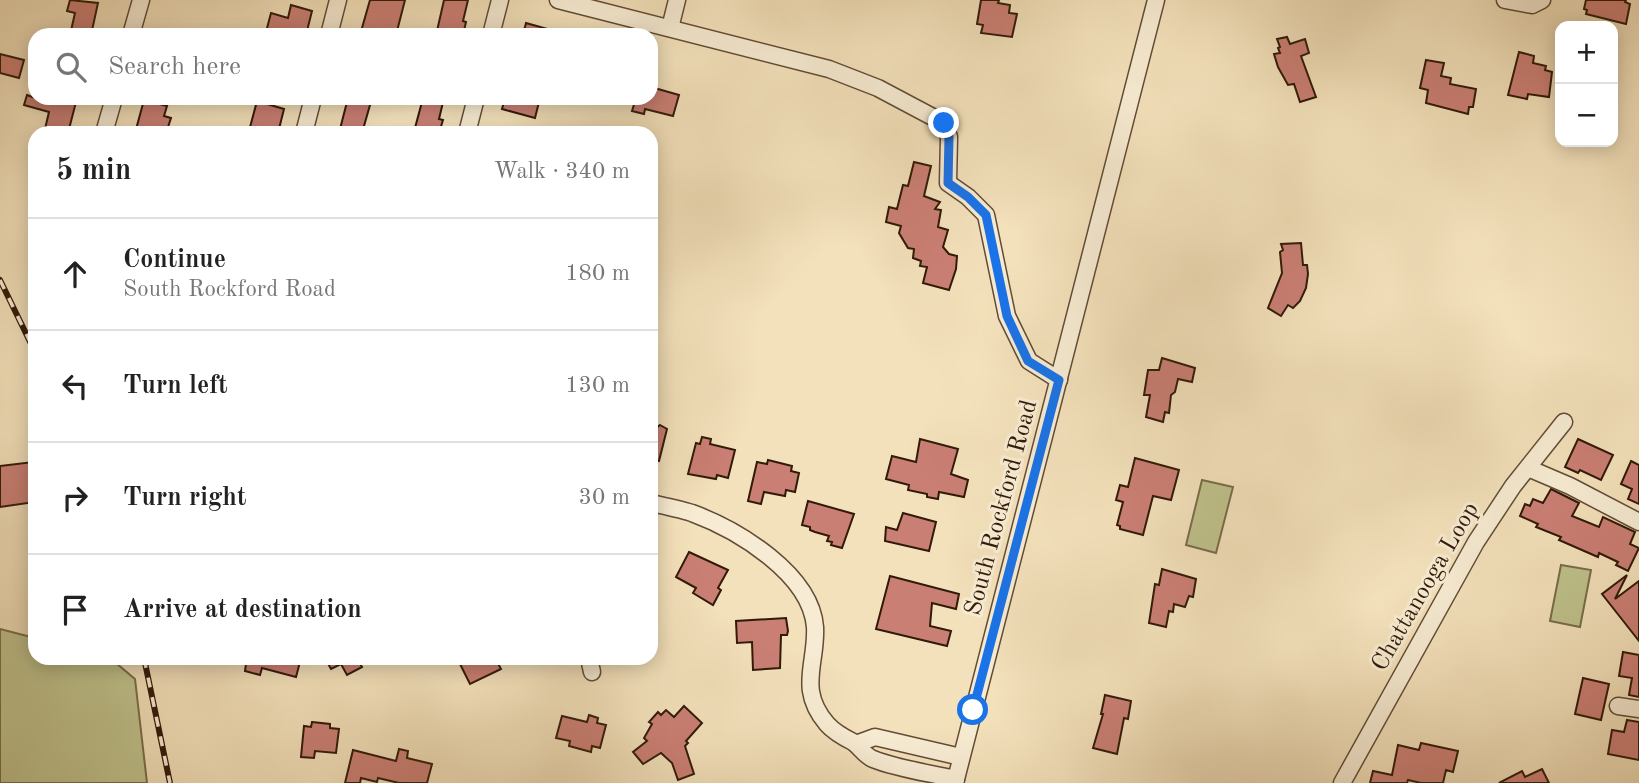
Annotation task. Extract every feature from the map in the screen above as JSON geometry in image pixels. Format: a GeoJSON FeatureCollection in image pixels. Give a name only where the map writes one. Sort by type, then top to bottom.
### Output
{"type":"FeatureCollection","features":[{"type":"Feature","properties":{"kind":"street"},"geometry":{"type":"LineString","coordinates":[[133,28],[141,0]]}},
{"type":"Feature","properties":{"kind":"street"},"geometry":{"type":"LineString","coordinates":[[331,28],[338,0]]}},
{"type":"Feature","properties":{"kind":"street"},"geometry":{"type":"LineString","coordinates":[[493,28],[500,0]]}},
{"type":"Feature","properties":{"kind":"street"},"geometry":{"type":"LineString","coordinates":[[558,0],[829,69],[878,88],[944,123],[949,137],[948,183],[968,197],[986,215],[1007,316],[1028,361],[1059,380]]}},
{"type":"Feature","properties":{"kind":"street"},"geometry":{"type":"LineString","coordinates":[[670,29],[677,0]]}},
{"type":"Feature","properties":{"kind":"street","name":"South Rockford Road"},"geometry":{"type":"LineString","coordinates":[[955,781],[1156,0]]}},
{"type":"Feature","properties":{"kind":"street"},"geometry":{"type":"LineString","coordinates":[[1505,0],[1532,5],[1542,0]]}},
{"type":"Feature","properties":{"kind":"street"},"geometry":{"type":"LineString","coordinates":[[106,126],[112,105]]}},
{"type":"Feature","properties":{"kind":"street"},"geometry":{"type":"LineString","coordinates":[[305,126],[311,105]]}},
{"type":"Feature","properties":{"kind":"street"},"geometry":{"type":"LineString","coordinates":[[469,126],[474,105]]}},
{"type":"Feature","properties":{"kind":"street","name":"Chattanooga Loop"},"geometry":{"type":"LineString","coordinates":[[1342,783],[1476,542],[1564,422]]}},
{"type":"Feature","properties":{"kind":"street"},"geometry":{"type":"LineString","coordinates":[[1528,468],[1639,522]]}},
{"type":"Feature","properties":{"kind":"street"},"geometry":{"type":"LineString","coordinates":[[658,505],[690,513],[724,528],[771,559],[799,584],[807,597],[815,625],[810,690],[827,724],[856,744],[870,758],[955,781]]}},
{"type":"Feature","properties":{"kind":"street"},"geometry":{"type":"LineString","coordinates":[[1618,706],[1639,709]]}},
{"type":"Feature","properties":{"kind":"street"},"geometry":{"type":"LineString","coordinates":[[856,744],[875,737],[961,757]]}},
{"type":"Feature","properties":{"kind":"green space"},"geometry":{"type":"Polygon","coordinates":[[[1202,480],[1233,487],[1216,553],[1186,545],[1202,480]]]}},
{"type":"Feature","properties":{"kind":"green space"},"geometry":{"type":"Polygon","coordinates":[[[1561,565],[1591,570],[1580,627],[1550,621],[1561,565]]]}},
{"type":"Feature","properties":{"kind":"green space"},"geometry":{"type":"Polygon","coordinates":[[[0,629],[28,636],[28,665],[118,665],[135,679],[147,783],[0,783],[0,629]]]}},
{"type":"Feature","properties":{"kind":"building"},"geometry":{"type":"Polygon","coordinates":[[[70,0],[98,3],[93,28],[72,28],[75,13],[67,11],[70,0]]]}},
{"type":"Feature","properties":{"kind":"building"},"geometry":{"type":"Polygon","coordinates":[[[370,0],[405,0],[398,28],[362,28],[370,0]]]}},
{"type":"Feature","properties":{"kind":"building"},"geometry":{"type":"Polygon","coordinates":[[[444,0],[468,0],[463,21],[466,22],[465,28],[438,28],[444,0]]]}},
{"type":"Feature","properties":{"kind":"building"},"geometry":{"type":"Polygon","coordinates":[[[981,0],[999,0],[998,3],[1010,5],[1009,13],[1017,14],[1012,37],[981,33],[983,25],[977,24],[981,0]]]}},
{"type":"Feature","properties":{"kind":"building"},"geometry":{"type":"Polygon","coordinates":[[[1586,0],[1626,0],[1625,2],[1630,4],[1626,24],[1586,14],[1587,10],[1584,9],[1586,0]]]}},
{"type":"Feature","properties":{"kind":"building"},"geometry":{"type":"Polygon","coordinates":[[[291,5],[312,11],[308,28],[267,28],[271,13],[288,18],[291,5]]]}},
{"type":"Feature","properties":{"kind":"building"},"geometry":{"type":"Polygon","coordinates":[[[526,23],[544,28],[525,28],[526,23]]]}},
{"type":"Feature","properties":{"kind":"building"},"geometry":{"type":"Polygon","coordinates":[[[1287,37],[1290,44],[1305,39],[1309,53],[1301,56],[1316,97],[1300,102],[1294,84],[1288,85],[1278,67],[1274,54],[1280,53],[1277,39],[1287,37]]]}},
{"type":"Feature","properties":{"kind":"building"},"geometry":{"type":"Polygon","coordinates":[[[1519,52],[1534,56],[1533,63],[1546,66],[1545,70],[1552,72],[1549,97],[1528,94],[1527,99],[1508,95],[1519,52]]]}},
{"type":"Feature","properties":{"kind":"building"},"geometry":{"type":"Polygon","coordinates":[[[0,54],[24,60],[19,78],[0,73],[0,54]]]}},
{"type":"Feature","properties":{"kind":"building"},"geometry":{"type":"Polygon","coordinates":[[[1426,60],[1444,63],[1441,76],[1451,78],[1450,84],[1476,89],[1473,107],[1469,107],[1468,114],[1426,103],[1428,90],[1420,88],[1426,60]]]}},
{"type":"Feature","properties":{"kind":"building"},"geometry":{"type":"Polygon","coordinates":[[[658,89],[679,95],[673,116],[645,109],[644,114],[632,111],[634,105],[658,105],[658,89]]]}},
{"type":"Feature","properties":{"kind":"building"},"geometry":{"type":"Polygon","coordinates":[[[27,95],[28,105],[75,105],[70,126],[46,126],[49,112],[24,105],[27,95]]]}},
{"type":"Feature","properties":{"kind":"building"},"geometry":{"type":"Polygon","coordinates":[[[143,105],[167,106],[164,116],[171,118],[168,126],[137,126],[143,105]]]}},
{"type":"Feature","properties":{"kind":"building"},"geometry":{"type":"Polygon","coordinates":[[[256,105],[284,109],[280,126],[250,126],[256,105]]]}},
{"type":"Feature","properties":{"kind":"building"},"geometry":{"type":"Polygon","coordinates":[[[346,105],[370,105],[364,126],[341,126],[346,105]]]}},
{"type":"Feature","properties":{"kind":"building"},"geometry":{"type":"Polygon","coordinates":[[[421,105],[442,105],[439,119],[443,120],[441,126],[416,126],[421,105]]]}},
{"type":"Feature","properties":{"kind":"building"},"geometry":{"type":"Polygon","coordinates":[[[503,105],[538,105],[535,118],[502,109],[503,105]]]}},
{"type":"Feature","properties":{"kind":"building"},"geometry":{"type":"Polygon","coordinates":[[[914,162],[931,166],[924,196],[940,202],[935,209],[941,210],[938,227],[948,230],[943,247],[949,254],[957,256],[949,290],[923,283],[927,267],[920,266],[921,261],[913,258],[914,249],[908,248],[899,233],[901,226],[886,222],[889,207],[897,209],[903,185],[908,186],[914,162]]]}},
{"type":"Feature","properties":{"kind":"building"},"geometry":{"type":"Polygon","coordinates":[[[1301,243],[1303,265],[1307,265],[1308,274],[1306,288],[1300,301],[1293,308],[1288,305],[1281,316],[1268,308],[1282,273],[1281,244],[1301,243]]]}},
{"type":"Feature","properties":{"kind":"building"},"geometry":{"type":"Polygon","coordinates":[[[1162,358],[1195,368],[1192,382],[1178,379],[1175,392],[1171,395],[1169,413],[1165,412],[1163,422],[1146,417],[1150,395],[1144,395],[1148,370],[1159,370],[1162,358]]]}},
{"type":"Feature","properties":{"kind":"building"},"geometry":{"type":"Polygon","coordinates":[[[658,426],[667,429],[659,461],[658,461],[658,426]]]}},
{"type":"Feature","properties":{"kind":"building"},"geometry":{"type":"Polygon","coordinates":[[[702,437],[711,439],[710,444],[735,450],[728,478],[717,475],[716,479],[688,474],[696,443],[700,444],[702,437]]]}},
{"type":"Feature","properties":{"kind":"building"},"geometry":{"type":"Polygon","coordinates":[[[920,439],[958,449],[951,474],[968,480],[964,497],[939,492],[938,499],[927,497],[927,494],[908,490],[909,485],[886,479],[892,456],[916,462],[920,439]]]}},
{"type":"Feature","properties":{"kind":"building"},"geometry":{"type":"Polygon","coordinates":[[[1578,439],[1613,455],[1601,480],[1580,470],[1578,473],[1565,467],[1578,439]]]}},
{"type":"Feature","properties":{"kind":"building"},"geometry":{"type":"Polygon","coordinates":[[[1135,458],[1179,470],[1171,500],[1153,496],[1143,535],[1120,529],[1117,525],[1123,502],[1116,500],[1120,485],[1128,487],[1135,458]]]}},
{"type":"Feature","properties":{"kind":"building"},"geometry":{"type":"Polygon","coordinates":[[[768,460],[792,466],[791,471],[799,473],[795,492],[786,490],[785,496],[764,492],[761,504],[748,501],[757,462],[767,464],[768,460]]]}},
{"type":"Feature","properties":{"kind":"building"},"geometry":{"type":"Polygon","coordinates":[[[1631,461],[1639,465],[1639,504],[1628,499],[1632,489],[1621,484],[1631,461]]]}},
{"type":"Feature","properties":{"kind":"building"},"geometry":{"type":"Polygon","coordinates":[[[28,463],[28,503],[0,507],[0,466],[28,463]]]}},
{"type":"Feature","properties":{"kind":"building"},"geometry":{"type":"Polygon","coordinates":[[[1551,489],[1579,503],[1572,516],[1599,527],[1603,517],[1635,532],[1630,544],[1639,548],[1628,571],[1616,565],[1618,562],[1599,553],[1598,557],[1559,540],[1561,537],[1536,527],[1538,524],[1520,516],[1525,504],[1530,506],[1533,499],[1543,503],[1551,489]]]}},
{"type":"Feature","properties":{"kind":"building"},"geometry":{"type":"Polygon","coordinates":[[[808,501],[854,514],[842,548],[831,545],[832,542],[827,541],[829,536],[802,525],[808,501]]]}},
{"type":"Feature","properties":{"kind":"building"},"geometry":{"type":"Polygon","coordinates":[[[903,513],[936,522],[929,551],[885,541],[886,527],[897,530],[903,513]]]}},
{"type":"Feature","properties":{"kind":"building"},"geometry":{"type":"Polygon","coordinates":[[[689,552],[728,570],[718,588],[721,590],[713,605],[693,593],[696,588],[676,577],[689,552]]]}},
{"type":"Feature","properties":{"kind":"building"},"geometry":{"type":"Polygon","coordinates":[[[1162,569],[1196,579],[1193,597],[1189,596],[1185,607],[1174,604],[1173,612],[1169,611],[1166,627],[1149,623],[1155,584],[1159,585],[1162,569]]]}},
{"type":"Feature","properties":{"kind":"building"},"geometry":{"type":"Polygon","coordinates":[[[1627,575],[1615,599],[1639,581],[1639,641],[1602,594],[1627,575]]]}},
{"type":"Feature","properties":{"kind":"building"},"geometry":{"type":"Polygon","coordinates":[[[890,576],[959,594],[956,609],[932,603],[930,626],[951,631],[947,646],[876,629],[890,576]]]}},
{"type":"Feature","properties":{"kind":"building"},"geometry":{"type":"Polygon","coordinates":[[[786,618],[788,631],[787,635],[781,635],[780,668],[753,670],[752,642],[737,643],[736,621],[786,618]]]}},
{"type":"Feature","properties":{"kind":"building"},"geometry":{"type":"Polygon","coordinates":[[[1623,652],[1639,655],[1639,697],[1629,695],[1632,678],[1619,676],[1623,652]]]}},
{"type":"Feature","properties":{"kind":"building"},"geometry":{"type":"Polygon","coordinates":[[[246,665],[299,665],[296,677],[262,668],[260,675],[245,671],[246,665]]]}},
{"type":"Feature","properties":{"kind":"building"},"geometry":{"type":"Polygon","coordinates":[[[342,665],[361,665],[362,667],[347,675],[342,665]]]}},
{"type":"Feature","properties":{"kind":"building"},"geometry":{"type":"Polygon","coordinates":[[[460,665],[499,665],[501,669],[470,684],[460,665]]]}},
{"type":"Feature","properties":{"kind":"building"},"geometry":{"type":"Polygon","coordinates":[[[1583,678],[1609,684],[1601,720],[1575,714],[1583,678]]]}},
{"type":"Feature","properties":{"kind":"building"},"geometry":{"type":"Polygon","coordinates":[[[1105,695],[1131,701],[1128,719],[1124,718],[1117,754],[1093,748],[1103,714],[1105,695]]]}},
{"type":"Feature","properties":{"kind":"building"},"geometry":{"type":"Polygon","coordinates":[[[684,706],[702,723],[686,741],[688,743],[685,746],[694,774],[678,780],[672,763],[661,753],[643,764],[633,752],[647,741],[644,738],[652,724],[649,722],[658,712],[661,715],[666,710],[674,717],[684,706]]]}},
{"type":"Feature","properties":{"kind":"building"},"geometry":{"type":"Polygon","coordinates":[[[589,715],[598,718],[597,723],[606,725],[600,748],[592,746],[591,752],[569,746],[570,741],[556,738],[562,716],[587,722],[589,715]]]}},
{"type":"Feature","properties":{"kind":"building"},"geometry":{"type":"Polygon","coordinates":[[[1627,720],[1639,722],[1639,760],[1608,754],[1612,730],[1624,732],[1627,720]]]}},
{"type":"Feature","properties":{"kind":"building"},"geometry":{"type":"Polygon","coordinates":[[[312,722],[330,724],[330,728],[339,729],[336,753],[315,751],[314,758],[301,757],[304,726],[311,727],[312,722]]]}},
{"type":"Feature","properties":{"kind":"building"},"geometry":{"type":"Polygon","coordinates":[[[1421,743],[1458,751],[1453,772],[1446,770],[1443,783],[1408,780],[1407,783],[1370,783],[1373,771],[1392,775],[1398,745],[1419,750],[1421,743]]]}},
{"type":"Feature","properties":{"kind":"building"},"geometry":{"type":"Polygon","coordinates":[[[399,749],[408,751],[407,758],[432,764],[427,783],[399,783],[378,778],[377,782],[361,778],[360,783],[345,783],[353,750],[396,761],[399,749]]]}},
{"type":"Feature","properties":{"kind":"building"},"geometry":{"type":"Polygon","coordinates":[[[1542,769],[1549,783],[1499,783],[1522,771],[1525,777],[1542,769]]]}},
{"type":"Feature","properties":{"kind":"railway"},"geometry":{"type":"LineString","coordinates":[[0,280],[28,338]]}},
{"type":"Feature","properties":{"kind":"railway"},"geometry":{"type":"LineString","coordinates":[[145,665],[170,783]]}},
{"type":"Feature","properties":{"kind":"route"},"geometry":{"type":"LineString","coordinates":[[944,123],[949,137],[948,183],[968,197],[986,215],[1007,316],[1028,361],[1059,380],[973,710]]}}]}
